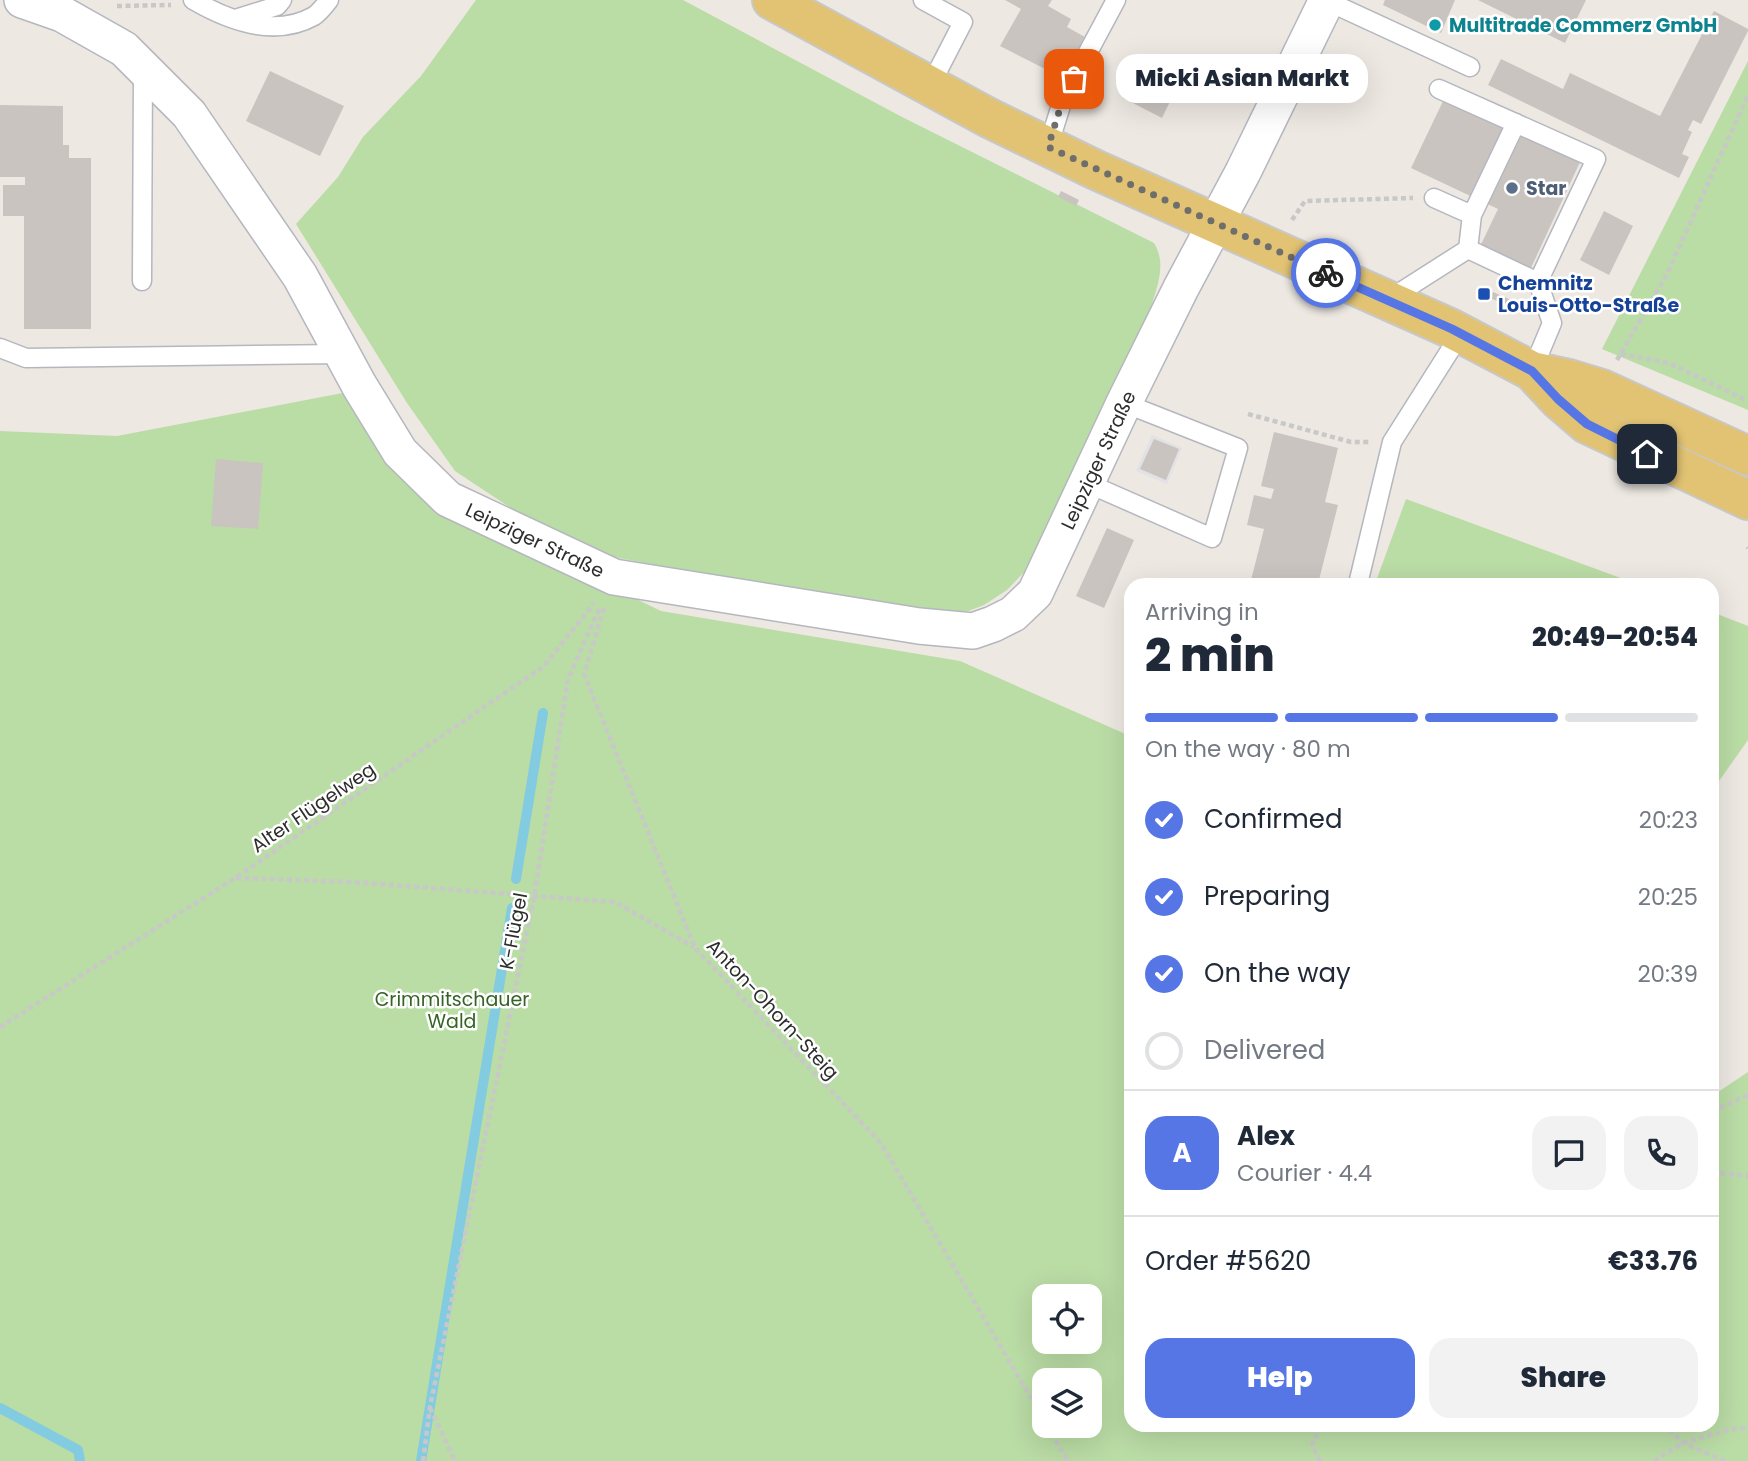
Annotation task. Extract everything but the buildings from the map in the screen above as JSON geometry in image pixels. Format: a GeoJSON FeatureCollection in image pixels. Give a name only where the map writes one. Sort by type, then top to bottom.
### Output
{"type":"FeatureCollection","features":[{"type":"Feature","properties":{"kind":"main road"},"geometry":{"type":"LineString","coordinates":[[772,0],[1048,147],[1461,333],[1532,371],[1602,389],[1748,456]]}},
{"type":"Feature","properties":{"kind":"main road"},"geometry":{"type":"LineString","coordinates":[[1532,371],[1558,399],[1587,424],[1748,499]]}},
{"type":"Feature","properties":{"kind":"street","name":"Leipziger Straße"},"geometry":{"type":"LineString","coordinates":[[22,0],[62,14],[124,49],[189,114],[300,276],[400,452],[448,499],[614,577],[919,626],[972,631],[1013,614],[1035,593],[1124,402],[1327,0]]}},
{"type":"Feature","properties":{"kind":"lane"},"geometry":{"type":"LineString","coordinates":[[193,0],[232,20],[280,28],[315,15],[329,0]]}},
{"type":"Feature","properties":{"kind":"lane"},"geometry":{"type":"LineString","coordinates":[[232,20],[277,6],[282,0]]}},
{"type":"Feature","properties":{"kind":"lane"},"geometry":{"type":"LineString","coordinates":[[923,0],[963,22],[930,86]]}},
{"type":"Feature","properties":{"kind":"lane"},"geometry":{"type":"LineString","coordinates":[[1048,147],[1063,99],[1116,0]]}},
{"type":"Feature","properties":{"kind":"lane"},"geometry":{"type":"LineString","coordinates":[[1327,0],[1470,67]]}},
{"type":"Feature","properties":{"kind":"lane"},"geometry":{"type":"LineString","coordinates":[[142,281],[143,69]]}},
{"type":"Feature","properties":{"kind":"lane"},"geometry":{"type":"LineString","coordinates":[[1439,89],[1596,159],[1538,282],[1552,323],[1532,371]]}},
{"type":"Feature","properties":{"kind":"lane"},"geometry":{"type":"LineString","coordinates":[[1468,249],[1472,215],[1516,123]]}},
{"type":"Feature","properties":{"kind":"lane"},"geometry":{"type":"LineString","coordinates":[[1434,198],[1472,215]]}},
{"type":"Feature","properties":{"kind":"lane"},"geometry":{"type":"LineString","coordinates":[[1468,249],[1538,282]]}},
{"type":"Feature","properties":{"kind":"lane"},"geometry":{"type":"LineString","coordinates":[[1388,300],[1468,249]]}},
{"type":"Feature","properties":{"kind":"lane"},"geometry":{"type":"LineString","coordinates":[[1359,578],[1392,442],[1461,333]]}},
{"type":"Feature","properties":{"kind":"lane"},"geometry":{"type":"LineString","coordinates":[[0,348],[26,358],[342,354]]}},
{"type":"Feature","properties":{"kind":"lane"},"geometry":{"type":"LineString","coordinates":[[1087,483],[1212,538],[1238,448],[1124,402]]}},
{"type":"Feature","properties":{"kind":"path"},"geometry":{"type":"LineString","coordinates":[[62,14],[81,6],[165,6],[193,0]]}},
{"type":"Feature","properties":{"kind":"path"},"geometry":{"type":"LineString","coordinates":[[1602,389],[1667,274],[1748,95]]}},
{"type":"Feature","properties":{"kind":"path"},"geometry":{"type":"LineString","coordinates":[[1271,249],[1306,201],[1434,198]]}},
{"type":"Feature","properties":{"kind":"path"},"geometry":{"type":"LineString","coordinates":[[1621,354],[1669,363],[1748,401]]}},
{"type":"Feature","properties":{"kind":"path"},"geometry":{"type":"LineString","coordinates":[[1248,414],[1351,442]]}},
{"type":"Feature","properties":{"kind":"path","name":"Alter Flügelweg"},"geometry":{"type":"LineString","coordinates":[[0,1027],[235,878],[544,666],[614,577]]}},
{"type":"Feature","properties":{"kind":"path","name":"K-Flügel"},"geometry":{"type":"LineString","coordinates":[[423,1461],[430,1407],[534,897],[568,679],[614,577]]}},
{"type":"Feature","properties":{"kind":"path","name":"Anton-Ohorn-Steig"},"geometry":{"type":"LineString","coordinates":[[614,577],[583,674],[695,948],[881,1143],[1032,1400]]}},
{"type":"Feature","properties":{"kind":"path"},"geometry":{"type":"LineString","coordinates":[[235,878],[351,883],[615,902],[695,948]]}},
{"type":"Feature","properties":{"kind":"path"},"geometry":{"type":"LineString","coordinates":[[1719,1108],[1748,1095]]}},
{"type":"Feature","properties":{"kind":"path"},"geometry":{"type":"LineString","coordinates":[[1719,1173],[1748,1176]]}},
{"type":"Feature","properties":{"kind":"path"},"geometry":{"type":"LineString","coordinates":[[430,1407],[455,1461]]}},
{"type":"Feature","properties":{"kind":"path"},"geometry":{"type":"LineString","coordinates":[[1654,1461],[1683,1443],[1732,1429],[1748,1428]]}},
{"type":"Feature","properties":{"kind":"path"},"geometry":{"type":"LineString","coordinates":[[1318,1432],[1312,1445],[1320,1461]]}},
{"type":"Feature","properties":{"kind":"path"},"geometry":{"type":"LineString","coordinates":[[1671,1432],[1683,1443],[1725,1461]]}},
{"type":"Feature","properties":{"kind":"path"},"geometry":{"type":"LineString","coordinates":[[1055,1438],[1068,1461]]}},
{"type":"Feature","properties":{"kind":"shaded area"},"geometry":{"type":"Polygon","coordinates":[[[1152,435],[1182,448],[1167,484],[1136,471],[1152,435]]]}},
{"type":"Feature","properties":{"kind":"green space"},"geometry":{"type":"Polygon","coordinates":[[[476,0],[683,0],[902,117],[1154,243],[1160,267],[1151,308],[1027,569],[1007,590],[984,605],[958,615],[800,593],[614,557],[538,526],[455,471],[407,403],[296,224],[338,177],[363,137],[421,76],[476,0]]]}},
{"type":"Feature","properties":{"kind":"green space"},"geometry":{"type":"Polygon","coordinates":[[[1748,61],[1748,410],[1602,349],[1748,61]]]}},
{"type":"Feature","properties":{"kind":"green space","name":"Crimmitschauer Wald"},"geometry":{"type":"Polygon","coordinates":[[[353,391],[438,503],[661,611],[960,661],[1124,733],[1124,1432],[1719,1432],[1719,1091],[1748,1072],[1748,1461],[0,1461],[0,431],[117,436],[353,391]]]}},
{"type":"Feature","properties":{"kind":"green space"},"geometry":{"type":"Polygon","coordinates":[[[1406,499],[1621,578],[1377,578],[1406,499]]]}},
{"type":"Feature","properties":{"kind":"green space"},"geometry":{"type":"Polygon","coordinates":[[[1719,615],[1748,626],[1748,740],[1719,781],[1719,615]]]}},
{"type":"Feature","properties":{"kind":"waterway"},"geometry":{"type":"LineString","coordinates":[[516,879],[543,713]]}},
{"type":"Feature","properties":{"kind":"waterway"},"geometry":{"type":"LineString","coordinates":[[421,1461],[512,908]]}},
{"type":"Feature","properties":{"kind":"waterway"},"geometry":{"type":"LineString","coordinates":[[0,1408],[78,1450],[80,1461]]}},
{"type":"Feature","properties":{"kind":"way so far"},"geometry":{"type":"LineString","coordinates":[[1074,79],[1063,99],[1048,147],[1326,273]]}},
{"type":"Feature","properties":{"kind":"place","name":"Multitrade Commerz GmbH"},"geometry":{"type":"Point","coordinates":[1435,25]}},
{"type":"Feature","properties":{"kind":"place","name":"Micki Asian Markt"},"geometry":{"type":"Point","coordinates":[1074,79]}},
{"type":"Feature","properties":{"kind":"place","name":"Star"},"geometry":{"type":"Point","coordinates":[1512,188]}},
{"type":"Feature","properties":{"kind":"place","name":"Chemnitz Louis-Otto-Straße"},"geometry":{"type":"Point","coordinates":[1484,294]}},
{"type":"Feature","properties":{"kind":"route"},"geometry":{"type":"LineString","coordinates":[[1326,273],[1452,329],[1532,371],[1558,399],[1587,424],[1647,454]]}}]}
